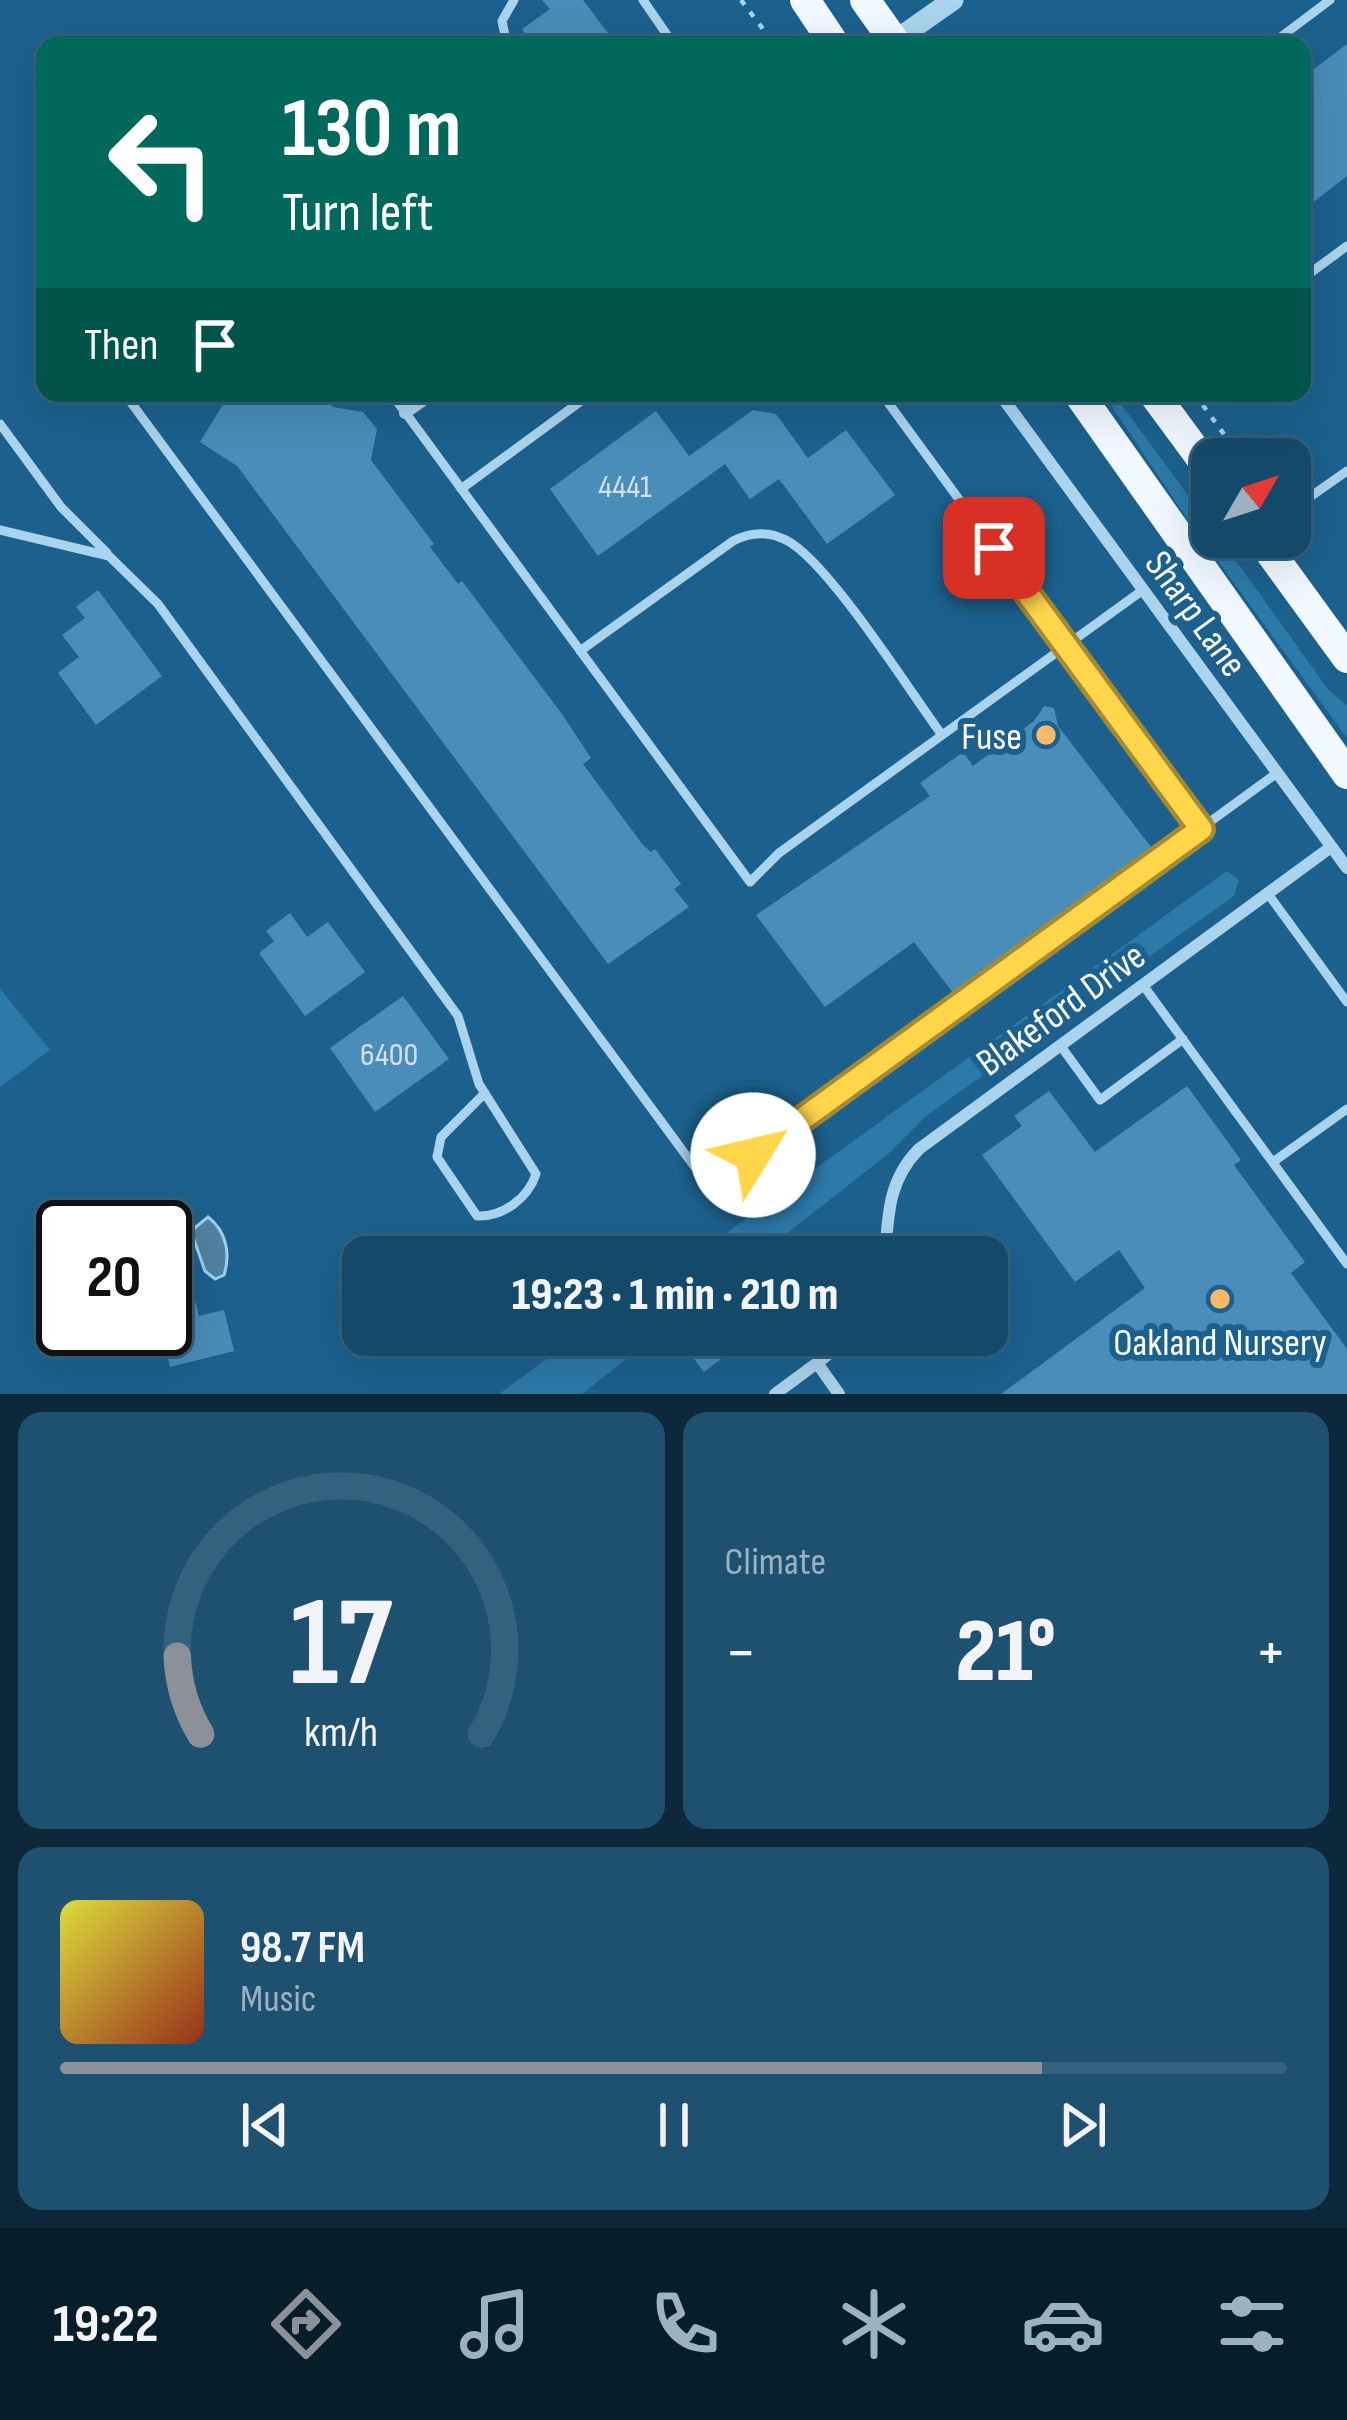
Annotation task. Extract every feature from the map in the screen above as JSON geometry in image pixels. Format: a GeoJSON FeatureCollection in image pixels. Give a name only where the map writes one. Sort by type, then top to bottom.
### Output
{"type":"FeatureCollection","features":[{"type":"Feature","properties":{"kind":"main road"},"geometry":{"type":"LineString","coordinates":[[805,0],[829,36]]}},
{"type":"Feature","properties":{"kind":"main road"},"geometry":{"type":"LineString","coordinates":[[865,0],[889,36]]}},
{"type":"Feature","properties":{"kind":"main road"},"geometry":{"type":"LineString","coordinates":[[1084,402],[1347,774]]}},
{"type":"Feature","properties":{"kind":"main road"},"geometry":{"type":"LineString","coordinates":[[1160,402],[1191,445]]}},
{"type":"Feature","properties":{"kind":"main road"},"geometry":{"type":"LineString","coordinates":[[1274,558],[1347,658]]}},
{"type":"Feature","properties":{"kind":"street"},"geometry":{"type":"LineString","coordinates":[[905,36],[953,0]]}},
{"type":"Feature","properties":{"kind":"street"},"geometry":{"type":"LineString","coordinates":[[406,413],[421,402]]}},
{"type":"Feature","properties":{"kind":"street","name":"Sharp Lane"},"geometry":{"type":"LineString","coordinates":[[1006,402],[1347,868]]}},
{"type":"Feature","properties":{"kind":"street","name":"Blakeford Drive"},"geometry":{"type":"LineString","coordinates":[[887,1236],[891,1193],[910,1157],[1331,847]]}},
{"type":"Feature","properties":{"kind":"street"},"geometry":{"type":"LineString","coordinates":[[775,1394],[826,1356]]}},
{"type":"Feature","properties":{"kind":"street"},"geometry":{"type":"LineString","coordinates":[[817,1363],[839,1394]]}},
{"type":"Feature","properties":{"kind":"lane"},"geometry":{"type":"LineString","coordinates":[[505,36],[502,21],[514,0]]}},
{"type":"Feature","properties":{"kind":"lane"},"geometry":{"type":"LineString","coordinates":[[643,0],[668,36]]}},
{"type":"Feature","properties":{"kind":"lane"},"geometry":{"type":"LineString","coordinates":[[1282,36],[1330,0]]}},
{"type":"Feature","properties":{"kind":"lane"},"geometry":{"type":"LineString","coordinates":[[1311,272],[1347,246]]}},
{"type":"Feature","properties":{"kind":"lane"},"geometry":{"type":"LineString","coordinates":[[131,402],[696,1169],[706,1176],[730,1172],[1277,773]]}},
{"type":"Feature","properties":{"kind":"lane"},"geometry":{"type":"LineString","coordinates":[[398,402],[750,882],[773,858],[1143,590]]}},
{"type":"Feature","properties":{"kind":"lane"},"geometry":{"type":"LineString","coordinates":[[461,489],[580,402]]}},
{"type":"Feature","properties":{"kind":"lane"},"geometry":{"type":"LineString","coordinates":[[888,402],[1201,829]]}},
{"type":"Feature","properties":{"kind":"lane"},"geometry":{"type":"LineString","coordinates":[[0,424],[62,507],[158,604],[458,1016],[484,1093],[536,1174],[531,1192],[493,1216],[476,1216],[437,1157],[440,1137],[484,1093]]}},
{"type":"Feature","properties":{"kind":"lane"},"geometry":{"type":"LineString","coordinates":[[1311,496],[1347,471]]}},
{"type":"Feature","properties":{"kind":"lane"},"geometry":{"type":"LineString","coordinates":[[0,530],[109,556]]}},
{"type":"Feature","properties":{"kind":"lane"},"geometry":{"type":"LineString","coordinates":[[580,650],[733,541],[750,534],[773,535],[795,546],[824,573],[941,735]]}},
{"type":"Feature","properties":{"kind":"lane"},"geometry":{"type":"LineString","coordinates":[[1268,894],[1347,1002]]}},
{"type":"Feature","properties":{"kind":"lane"},"geometry":{"type":"LineString","coordinates":[[1143,985],[1347,1264]]}},
{"type":"Feature","properties":{"kind":"lane"},"geometry":{"type":"LineString","coordinates":[[1060,1045],[1100,1100],[1183,1039]]}},
{"type":"Feature","properties":{"kind":"lane"},"geometry":{"type":"LineString","coordinates":[[1273,1162],[1347,1109]]}},
{"type":"Feature","properties":{"kind":"path"},"geometry":{"type":"LineString","coordinates":[[742,0],[768,36]]}},
{"type":"Feature","properties":{"kind":"path"},"geometry":{"type":"LineString","coordinates":[[1201,402],[1227,438]]}},
{"type":"Feature","properties":{"kind":"shaded area"},"geometry":{"type":"Polygon","coordinates":[[[1109,402],[1120,402],[1191,499],[1191,524],[1109,402]]]}},
{"type":"Feature","properties":{"kind":"shaded area"},"geometry":{"type":"Polygon","coordinates":[[[1216,558],[1234,558],[1327,688],[1347,706],[1347,738],[1216,558]]]}},
{"type":"Feature","properties":{"kind":"shaded area"},"geometry":{"type":"Polygon","coordinates":[[[1227,871],[1239,880],[1234,896],[926,1116],[888,1154],[784,1236],[722,1236],[1227,871]]]}},
{"type":"Feature","properties":{"kind":"shaded area"},"geometry":{"type":"Polygon","coordinates":[[[0,989],[50,1050],[0,1087],[0,989]]]}},
{"type":"Feature","properties":{"kind":"shaded area"},"geometry":{"type":"Polygon","coordinates":[[[208,1217],[219,1229],[227,1251],[224,1275],[215,1279],[205,1271],[192,1230],[208,1217]]]}},
{"type":"Feature","properties":{"kind":"shaded area"},"geometry":{"type":"Polygon","coordinates":[[[551,1356],[630,1356],[582,1394],[499,1394],[551,1356]]]}},
{"type":"Feature","properties":{"kind":"building"},"geometry":{"type":"Polygon","coordinates":[[[542,0],[583,0],[610,36],[527,36],[522,29],[550,9],[542,0]]]}},
{"type":"Feature","properties":{"kind":"building"},"geometry":{"type":"Polygon","coordinates":[[[1347,44],[1347,176],[1311,204],[1311,71],[1347,44]]]}},
{"type":"Feature","properties":{"kind":"building"},"geometry":{"type":"Polygon","coordinates":[[[224,402],[329,402],[333,407],[363,412],[377,429],[371,460],[434,544],[430,547],[458,584],[462,581],[562,714],[591,758],[583,764],[643,845],[651,852],[655,849],[681,884],[674,889],[689,907],[608,964],[237,466],[200,442],[224,402]]]}},
{"type":"Feature","properties":{"kind":"building"},"geometry":{"type":"Polygon","coordinates":[[[753,410],[776,414],[808,458],[846,430],[895,495],[827,544],[779,479],[750,499],[725,464],[598,556],[550,489],[656,411],[689,456],[753,410]]]}},
{"type":"Feature","properties":{"kind":"building"},"geometry":{"type":"Polygon","coordinates":[[[98,590],[162,676],[96,725],[58,673],[79,657],[62,635],[85,618],[76,607],[98,590]]]}},
{"type":"Feature","properties":{"kind":"building"},"geometry":{"type":"Polygon","coordinates":[[[1044,706],[1054,708],[1058,726],[1151,847],[954,994],[914,942],[825,1007],[756,915],[930,796],[920,783],[963,752],[973,766],[1034,721],[1044,706]]]}},
{"type":"Feature","properties":{"kind":"building"},"geometry":{"type":"Polygon","coordinates":[[[290,913],[307,937],[328,922],[365,972],[305,1016],[259,953],[274,941],[266,931],[290,913]]]}},
{"type":"Feature","properties":{"kind":"building"},"geometry":{"type":"Polygon","coordinates":[[[403,996],[449,1059],[375,1112],[330,1048],[403,996]]]}},
{"type":"Feature","properties":{"kind":"building"},"geometry":{"type":"Polygon","coordinates":[[[1187,1086],[1241,1160],[1234,1165],[1305,1262],[1291,1273],[1347,1349],[1347,1394],[1001,1394],[1145,1288],[1119,1250],[1075,1282],[982,1155],[1022,1126],[1014,1116],[1049,1091],[1095,1152],[1187,1086]]]}},
{"type":"Feature","properties":{"kind":"building"},"geometry":{"type":"Polygon","coordinates":[[[192,1289],[199,1316],[224,1310],[234,1351],[170,1367],[167,1356],[192,1356],[192,1289]]]}},
{"type":"Feature","properties":{"kind":"building"},"geometry":{"type":"Polygon","coordinates":[[[692,1356],[725,1356],[704,1372],[692,1356]]]}},
{"type":"Feature","properties":{"kind":"place","name":"Fuse"},"geometry":{"type":"Point","coordinates":[1046,735]}},
{"type":"Feature","properties":{"kind":"place","name":"Oakland Nursery"},"geometry":{"type":"Point","coordinates":[1220,1299]}},
{"type":"Feature","properties":{"kind":"route"},"geometry":{"type":"LineString","coordinates":[[753,1155],[1201,829],[994,548]]}}]}
